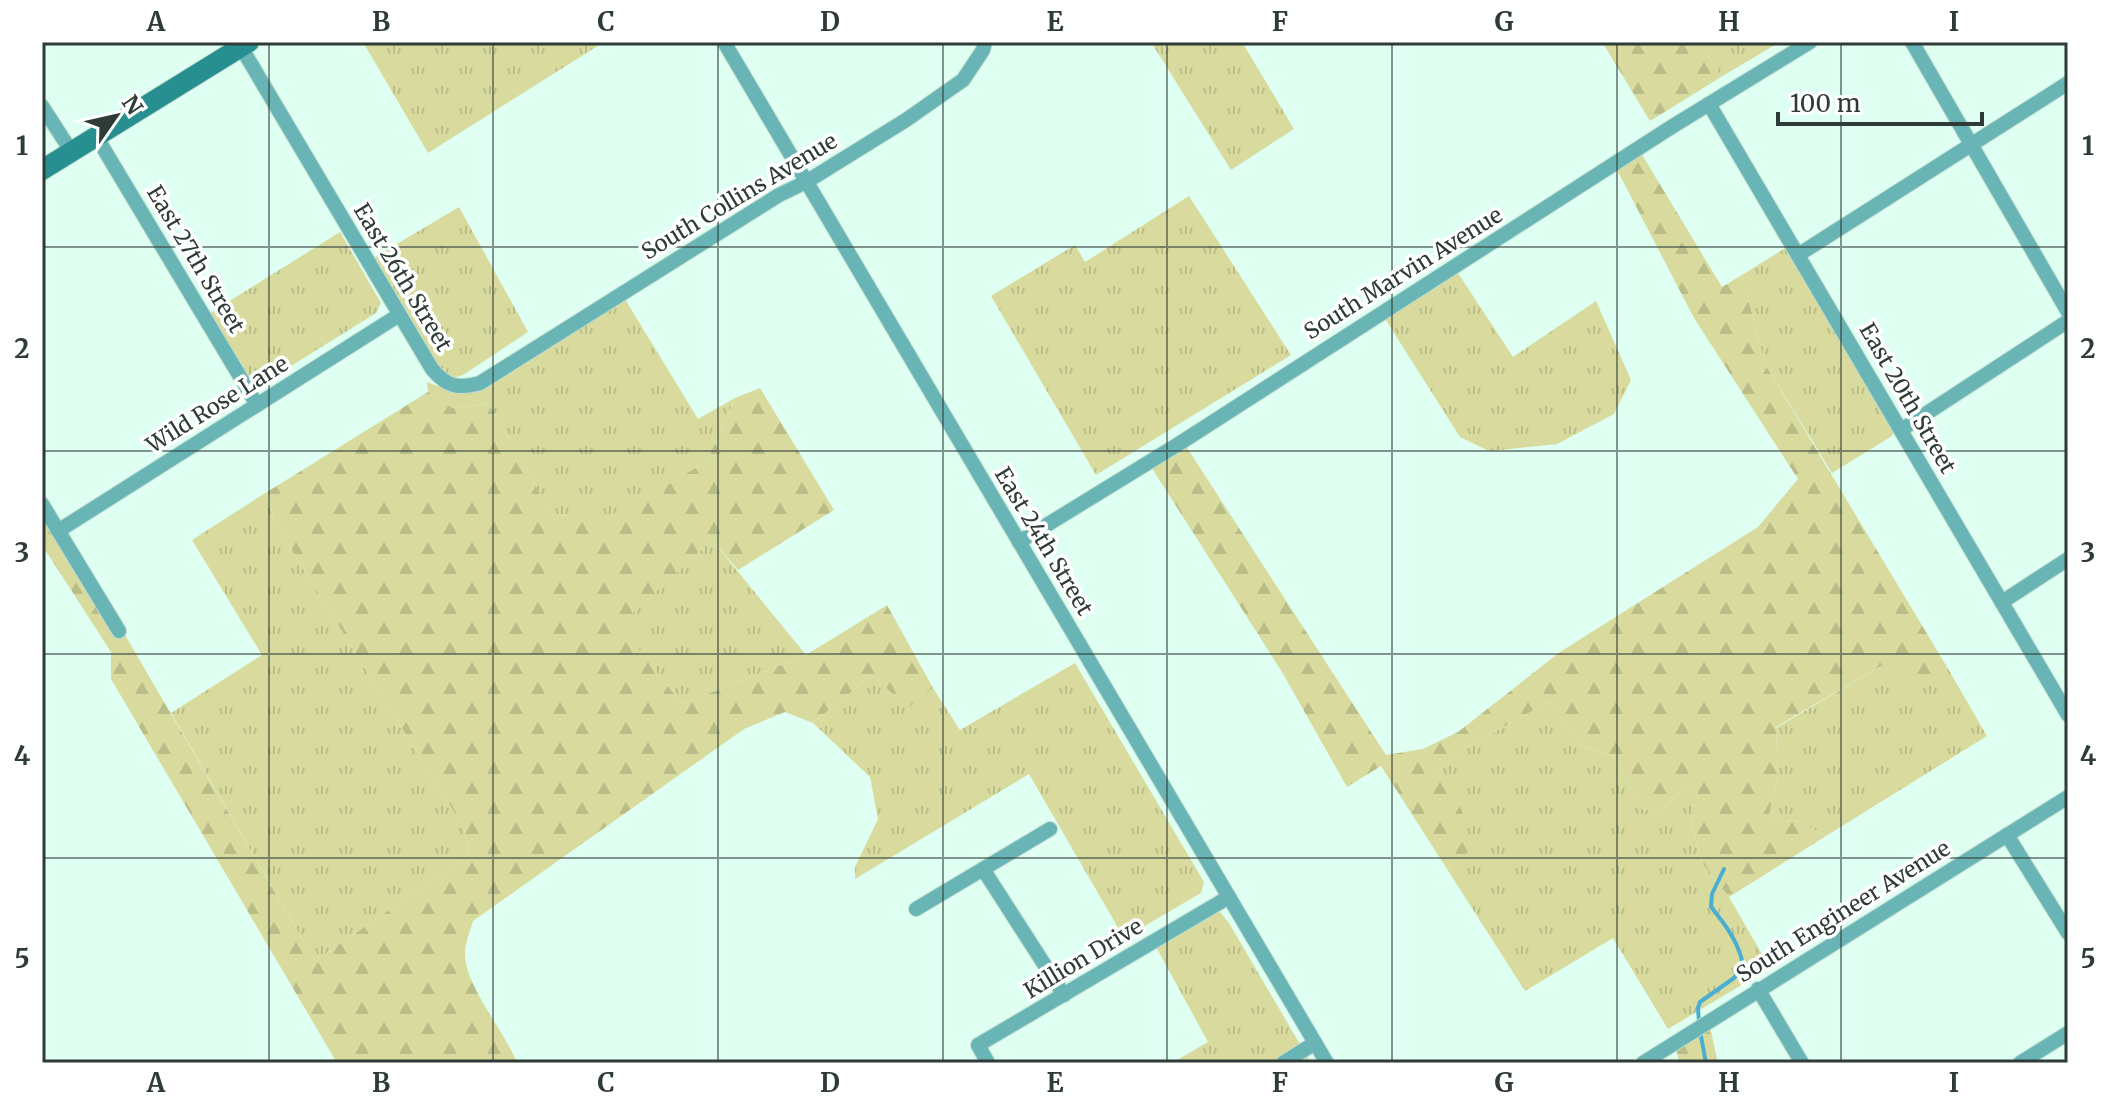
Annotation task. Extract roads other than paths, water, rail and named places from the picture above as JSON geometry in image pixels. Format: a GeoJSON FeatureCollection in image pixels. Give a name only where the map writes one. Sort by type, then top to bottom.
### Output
{"type":"FeatureCollection","features":[{"type":"Feature","properties":{"kind":"main road"},"geometry":{"type":"LineString","coordinates":[[42,170],[243,44]]}},
{"type":"Feature","properties":{"kind":"street","name":"East 24th Street"},"geometry":{"type":"LineString","coordinates":[[724,42],[1327,1063]]}},
{"type":"Feature","properties":{"kind":"street","name":"South Collins Avenue"},"geometry":{"type":"LineString","coordinates":[[596,310],[779,195],[806,182],[906,120],[963,80],[985,42]]}},
{"type":"Feature","properties":{"kind":"street","name":"South Marvin Avenue"},"geometry":{"type":"LineString","coordinates":[[1019,542],[1177,445],[1810,42]]}},
{"type":"Feature","properties":{"kind":"street"},"geometry":{"type":"LineString","coordinates":[[1912,42],[2068,312]]}},
{"type":"Feature","properties":{"kind":"street","name":"East 26th Street"},"geometry":{"type":"LineString","coordinates":[[243,44],[399,315],[443,382],[465,388],[480,383],[596,310]]}},
{"type":"Feature","properties":{"kind":"street"},"geometry":{"type":"LineString","coordinates":[[1798,255],[2068,83]]}},
{"type":"Feature","properties":{"kind":"street","name":"East 20th Street"},"geometry":{"type":"LineString","coordinates":[[1709,104],[2068,715]]}},
{"type":"Feature","properties":{"kind":"street"},"geometry":{"type":"LineString","coordinates":[[42,106],[71,151]]}},
{"type":"Feature","properties":{"kind":"street","name":"East 27th Street"},"geometry":{"type":"LineString","coordinates":[[96,136],[257,405]]}},
{"type":"Feature","properties":{"kind":"street","name":"Wild Rose Lane"},"geometry":{"type":"LineString","coordinates":[[58,531],[399,315]]}},
{"type":"Feature","properties":{"kind":"street"},"geometry":{"type":"LineString","coordinates":[[1901,430],[2068,321]]}},
{"type":"Feature","properties":{"kind":"street"},"geometry":{"type":"LineString","coordinates":[[42,504],[119,631]]}},
{"type":"Feature","properties":{"kind":"street"},"geometry":{"type":"LineString","coordinates":[[2002,602],[2068,559]]}},
{"type":"Feature","properties":{"kind":"street","name":"South Engineer Avenue"},"geometry":{"type":"LineString","coordinates":[[1643,1063],[2068,797]]}},
{"type":"Feature","properties":{"kind":"street"},"geometry":{"type":"LineString","coordinates":[[916,909],[1050,829]]}},
{"type":"Feature","properties":{"kind":"street"},"geometry":{"type":"LineString","coordinates":[[2007,835],[2068,933]]}},
{"type":"Feature","properties":{"kind":"street"},"geometry":{"type":"LineString","coordinates":[[983,869],[1064,995]]}},
{"type":"Feature","properties":{"kind":"street","name":"Killion Drive"},"geometry":{"type":"LineString","coordinates":[[988,1063],[978,1045],[1229,897]]}},
{"type":"Feature","properties":{"kind":"street"},"geometry":{"type":"LineString","coordinates":[[1758,989],[1802,1063]]}},
{"type":"Feature","properties":{"kind":"street"},"geometry":{"type":"LineString","coordinates":[[2020,1063],[2068,1033]]}},
{"type":"Feature","properties":{"kind":"street"},"geometry":{"type":"LineString","coordinates":[[1283,1063],[1315,1043]]}},
{"type":"Feature","properties":{"kind":"waterway"},"geometry":{"type":"LineString","coordinates":[[1699,1022],[1700,1002],[1734,978],[1743,966],[1735,942],[1711,907],[1712,894],[1724,869]]}},
{"type":"Feature","properties":{"kind":"waterway"},"geometry":{"type":"LineString","coordinates":[[1700,1031],[1706,1063]]}}]}
